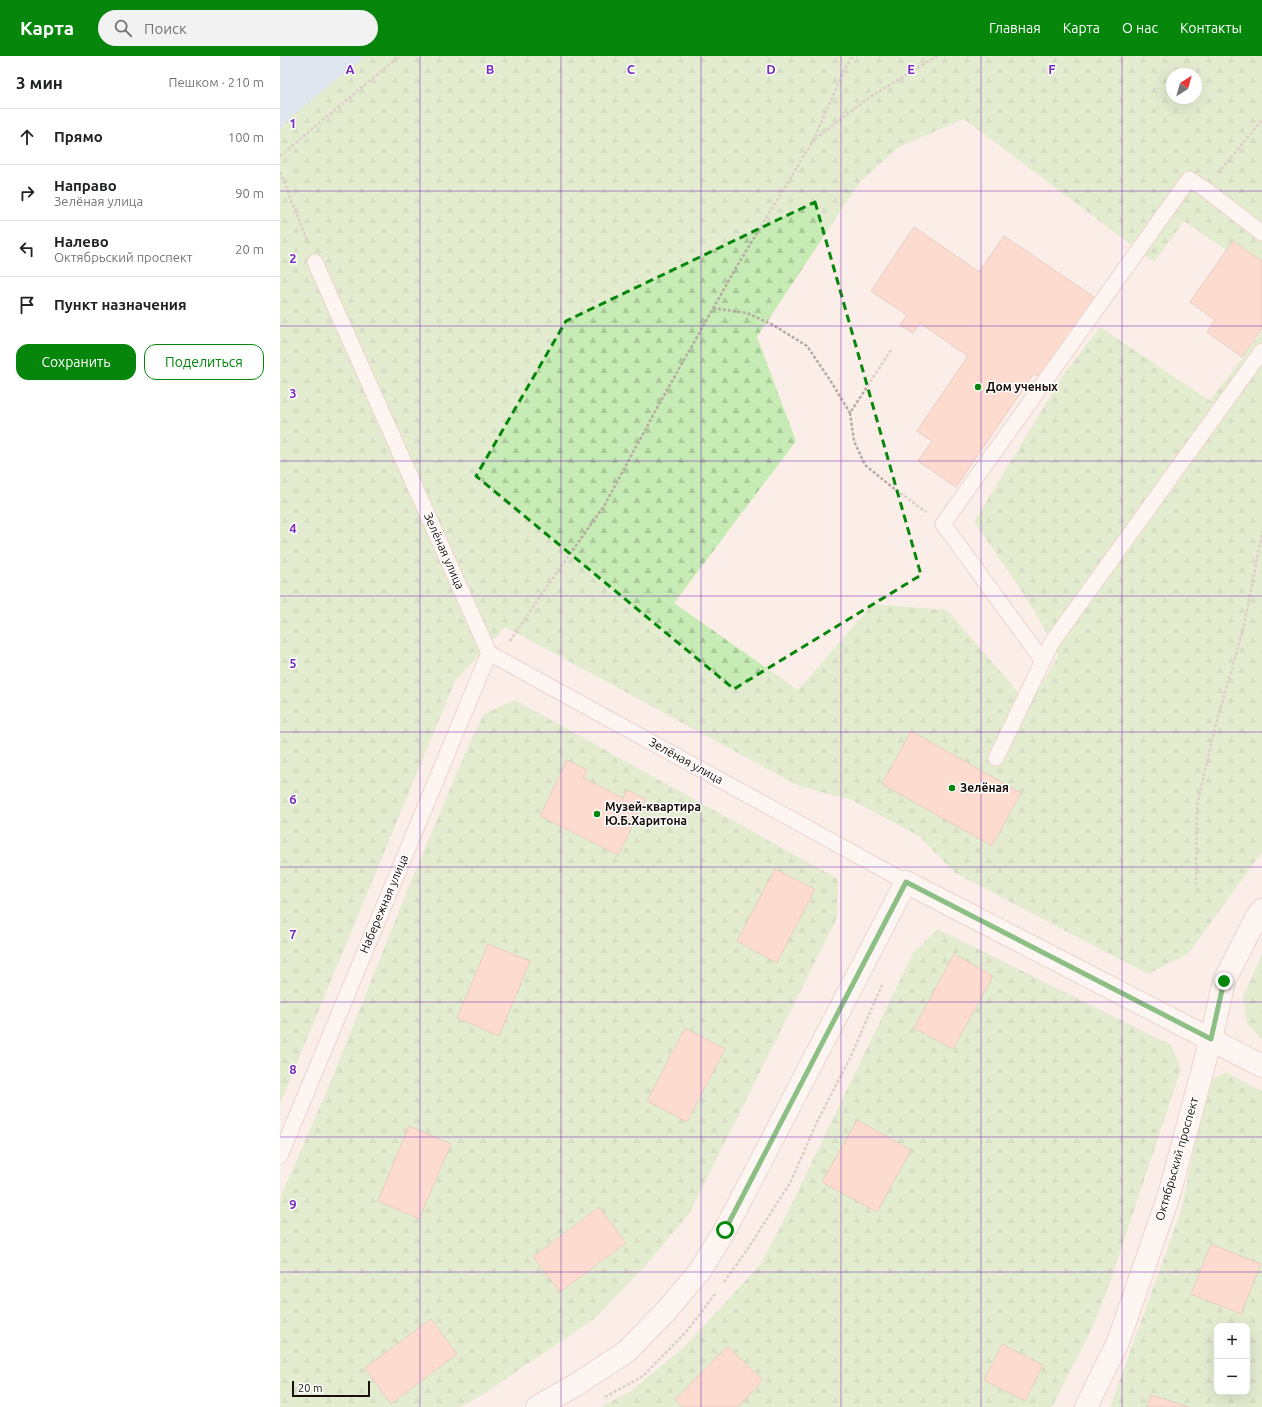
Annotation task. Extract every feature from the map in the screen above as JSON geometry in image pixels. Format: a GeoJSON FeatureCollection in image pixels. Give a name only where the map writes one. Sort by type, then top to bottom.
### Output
{"type":"FeatureCollection","features":[{"type":"Feature","properties":{"kind":"street","name":"Зелёная улица"},"geometry":{"type":"LineString","coordinates":[[906,882],[1262,1066]]}},
{"type":"Feature","properties":{"kind":"street"},"geometry":{"type":"LineString","coordinates":[[537,1407],[574,1386],[626,1352],[666,1311],[700,1271],[725,1230],[906,882]]}},
{"type":"Feature","properties":{"kind":"street","name":"Октябрьский проспект"},"geometry":{"type":"LineString","coordinates":[[1086,1407],[1118,1342],[1169,1195],[1211,1039],[1224,981],[1256,918],[1262,910]]}},
{"type":"Feature","properties":{"kind":"lane"},"geometry":{"type":"LineString","coordinates":[[1042,661],[943,524],[1189,179],[1262,233]]}},
{"type":"Feature","properties":{"kind":"lane","name":"Зелёная улица"},"geometry":{"type":"LineString","coordinates":[[315,262],[494,656],[906,882]]}},
{"type":"Feature","properties":{"kind":"lane"},"geometry":{"type":"LineString","coordinates":[[996,758],[1052,642],[1262,352]]}},
{"type":"Feature","properties":{"kind":"lane","name":"Набережная улица"},"geometry":{"type":"LineString","coordinates":[[280,1156],[494,656]]}},
{"type":"Feature","properties":{"kind":"path"},"geometry":{"type":"LineString","coordinates":[[280,156],[399,56]]}},
{"type":"Feature","properties":{"kind":"path"},"geometry":{"type":"LineString","coordinates":[[494,656],[550,582],[604,506],[658,406],[737,266],[814,139],[845,68],[853,56]]}},
{"type":"Feature","properties":{"kind":"path"},"geometry":{"type":"LineString","coordinates":[[814,139],[870,97],[937,56]]}},
{"type":"Feature","properties":{"kind":"path"},"geometry":{"type":"LineString","coordinates":[[1204,189],[1262,120]]}},
{"type":"Feature","properties":{"kind":"path"},"geometry":{"type":"LineString","coordinates":[[280,172],[315,262]]}},
{"type":"Feature","properties":{"kind":"path"},"geometry":{"type":"LineString","coordinates":[[714,308],[747,313],[773,325],[807,346],[850,413],[854,441],[865,464],[892,487],[943,524]]}},
{"type":"Feature","properties":{"kind":"path"},"geometry":{"type":"LineString","coordinates":[[850,413],[891,350]]}},
{"type":"Feature","properties":{"kind":"path"},"geometry":{"type":"LineString","coordinates":[[1196,885],[1197,805],[1215,727],[1243,630],[1262,534]]}},
{"type":"Feature","properties":{"kind":"highlighted area"},"geometry":{"type":"Polygon","coordinates":[[[815,202],[921,575],[734,689],[476,476],[566,321],[815,202]]]}},
{"type":"Feature","properties":{"kind":"green space"},"geometry":{"type":"Polygon","coordinates":[[[365,56],[1262,56],[1262,275],[1184,221],[1154,262],[964,119],[899,147],[859,183],[757,337],[796,441],[674,603],[798,690],[873,604],[947,610],[1029,705],[1058,656],[1030,604],[974,522],[1062,377],[1100,327],[1210,401],[1262,331],[1262,852],[1188,954],[1148,974],[955,873],[919,836],[852,800],[799,786],[505,627],[455,681],[280,1104],[280,129],[294,114],[365,56]]]}},
{"type":"Feature","properties":{"kind":"green space"},"geometry":{"type":"Polygon","coordinates":[[[515,700],[838,879],[837,918],[690,1212],[646,1265],[594,1319],[482,1395],[460,1407],[280,1407],[280,1198],[326,1093],[412,879],[469,744],[484,714],[515,700]]]}},
{"type":"Feature","properties":{"kind":"green space"},"geometry":{"type":"Polygon","coordinates":[[[938,929],[1171,1045],[1181,1069],[1109,1286],[1093,1326],[1052,1407],[601,1407],[631,1391],[684,1347],[760,1265],[780,1228],[913,953],[938,929]]]}},
{"type":"Feature","properties":{"kind":"green space"},"geometry":{"type":"Polygon","coordinates":[[[1262,954],[1262,1040],[1247,1023],[1243,997],[1262,954]]]}},
{"type":"Feature","properties":{"kind":"green space"},"geometry":{"type":"Polygon","coordinates":[[[1226,1072],[1262,1091],[1262,1407],[1110,1407],[1181,1211],[1199,1124],[1211,1080],[1226,1072]]]}},
{"type":"Feature","properties":{"kind":"water"},"geometry":{"type":"Polygon","coordinates":[[[280,56],[365,56],[294,114],[280,129],[280,56]]]}},
{"type":"Feature","properties":{"kind":"building"},"geometry":{"type":"Polygon","coordinates":[[[914,227],[979,272],[1004,236],[1097,299],[1042,379],[1034,373],[956,487],[918,461],[932,441],[917,431],[968,356],[920,323],[913,333],[900,325],[907,315],[871,291],[914,227]]]}},
{"type":"Feature","properties":{"kind":"building"},"geometry":{"type":"Polygon","coordinates":[[[1233,241],[1262,261],[1262,328],[1242,357],[1207,332],[1215,320],[1190,302],[1233,241]]]}},
{"type":"Feature","properties":{"kind":"building","name":"Зелёная"},"geometry":{"type":"Polygon","coordinates":[[[911,731],[1021,793],[992,846],[882,784],[911,731]]]}},
{"type":"Feature","properties":{"kind":"building"},"geometry":{"type":"Polygon","coordinates":[[[567,760],[587,770],[583,778],[623,798],[627,790],[646,799],[618,855],[540,816],[567,760]]]}},
{"type":"Feature","properties":{"kind":"building"},"geometry":{"type":"Polygon","coordinates":[[[775,869],[815,889],[777,963],[737,941],[775,869]]]}},
{"type":"Feature","properties":{"kind":"building"},"geometry":{"type":"Polygon","coordinates":[[[488,944],[530,961],[499,1036],[457,1018],[488,944]]]}},
{"type":"Feature","properties":{"kind":"building"},"geometry":{"type":"Polygon","coordinates":[[[954,954],[993,976],[953,1049],[914,1028],[954,954]]]}},
{"type":"Feature","properties":{"kind":"building"},"geometry":{"type":"Polygon","coordinates":[[[685,1028],[725,1049],[687,1122],[647,1101],[685,1028]]]}},
{"type":"Feature","properties":{"kind":"building"},"geometry":{"type":"Polygon","coordinates":[[[857,1120],[911,1150],[877,1212],[822,1182],[857,1120]]]}},
{"type":"Feature","properties":{"kind":"building"},"geometry":{"type":"Polygon","coordinates":[[[409,1126],[451,1144],[419,1219],[378,1201],[409,1126]]]}},
{"type":"Feature","properties":{"kind":"building"},"geometry":{"type":"Polygon","coordinates":[[[599,1207],[626,1243],[560,1292],[533,1257],[599,1207]]]}},
{"type":"Feature","properties":{"kind":"building"},"geometry":{"type":"Polygon","coordinates":[[[1211,1244],[1261,1264],[1241,1314],[1191,1294],[1211,1244]]]}},
{"type":"Feature","properties":{"kind":"building"},"geometry":{"type":"Polygon","coordinates":[[[431,1319],[457,1354],[391,1404],[365,1368],[431,1319]]]}},
{"type":"Feature","properties":{"kind":"building"},"geometry":{"type":"Polygon","coordinates":[[[1002,1344],[1043,1365],[1025,1401],[984,1380],[1002,1344]]]}},
{"type":"Feature","properties":{"kind":"building"},"geometry":{"type":"Polygon","coordinates":[[[727,1346],[763,1380],[738,1407],[682,1407],[675,1400],[727,1346]]]}},
{"type":"Feature","properties":{"kind":"building"},"geometry":{"type":"Polygon","coordinates":[[[1151,1395],[1189,1407],[1147,1407],[1151,1395]]]}},
{"type":"Feature","properties":{"kind":"place","name":"Дом ученых"},"geometry":{"type":"Point","coordinates":[978,387]}},
{"type":"Feature","properties":{"kind":"place","name":"Зелёная"},"geometry":{"type":"Point","coordinates":[952,788]}},
{"type":"Feature","properties":{"kind":"place","name":"Музей-квартира Ю.Б.Харитона"},"geometry":{"type":"Point","coordinates":[597,814]}},
{"type":"Feature","properties":{"kind":"route"},"geometry":{"type":"LineString","coordinates":[[725,1230],[906,882],[1211,1039],[1224,981]]}}]}
